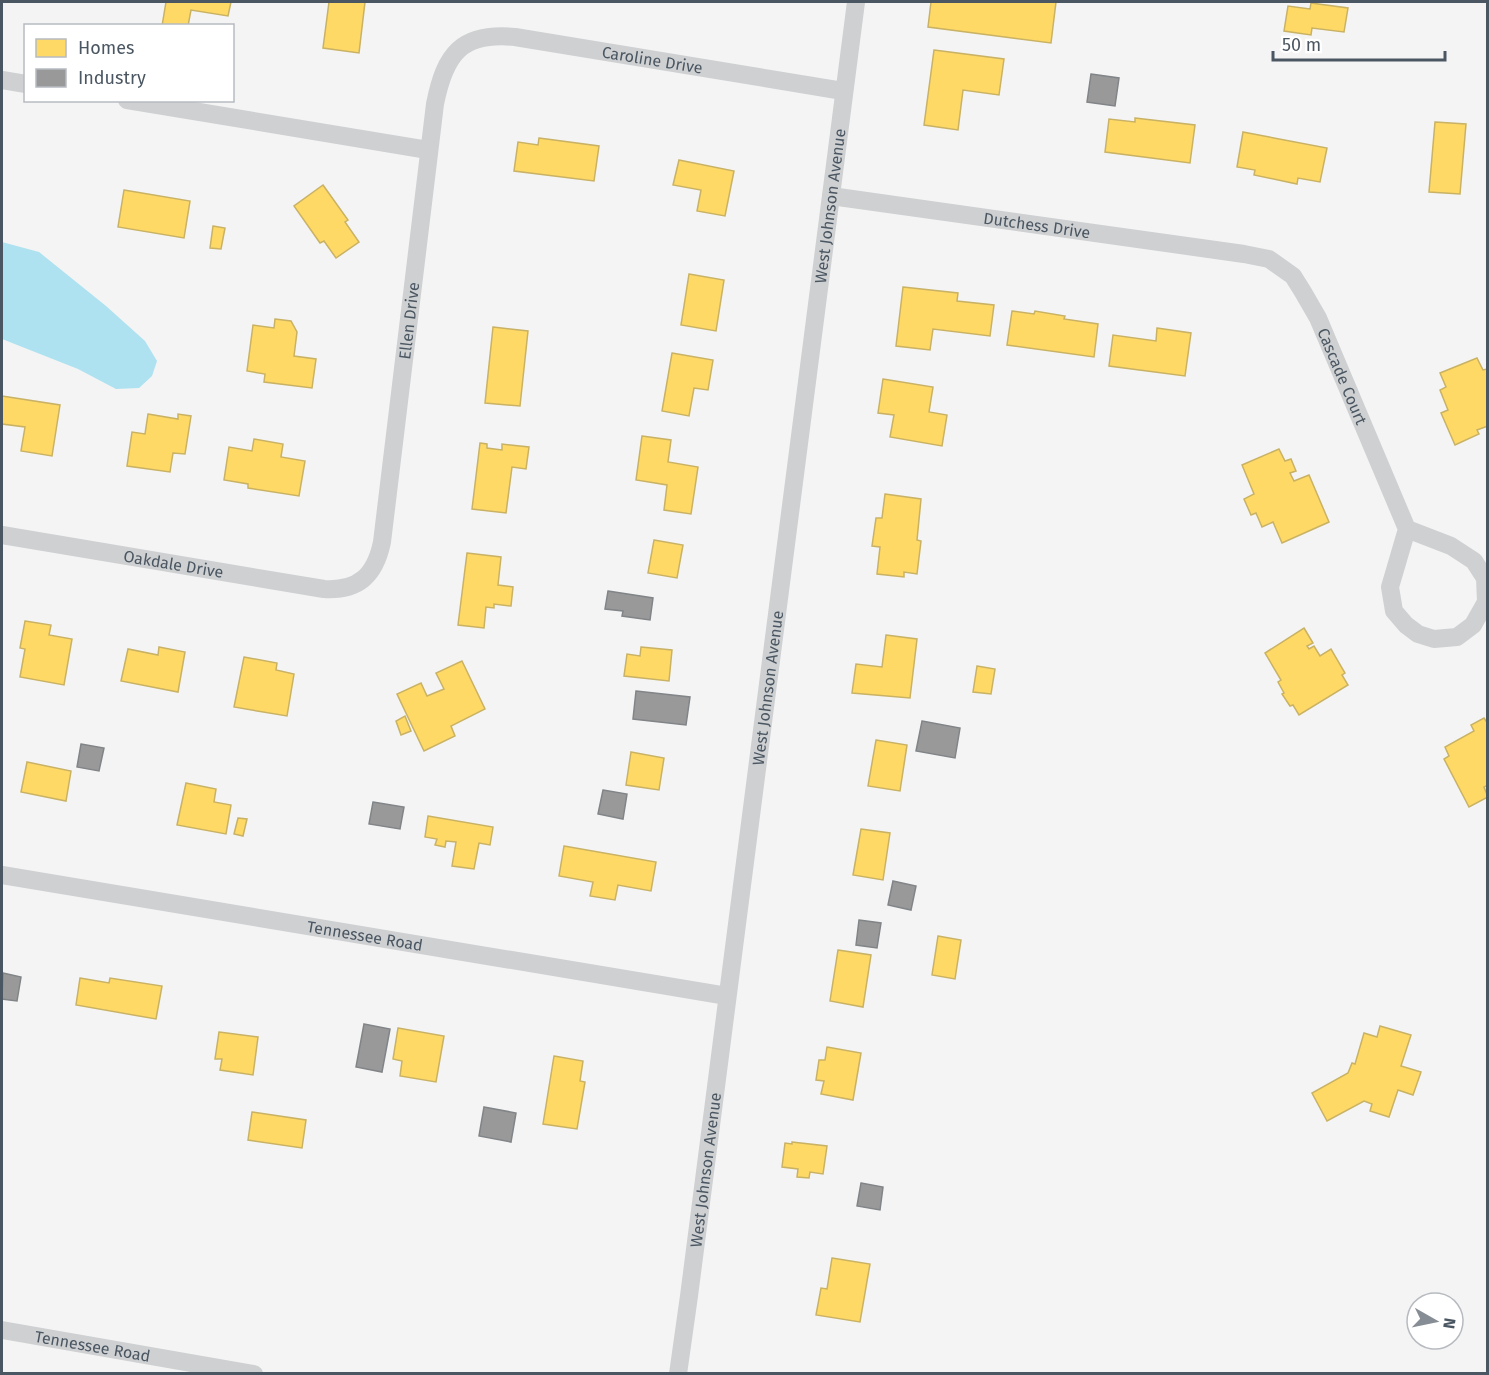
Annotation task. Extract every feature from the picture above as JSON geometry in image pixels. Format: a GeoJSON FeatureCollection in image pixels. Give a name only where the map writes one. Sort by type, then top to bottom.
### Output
{"type":"FeatureCollection","features":[{"type":"Feature","properties":{"kind":"street","name":"West Johnson Avenue"},"geometry":{"type":"LineString","coordinates":[[678,1374],[856,2]]}},
{"type":"Feature","properties":{"kind":"street","name":"Caroline Drive"},"geometry":{"type":"LineString","coordinates":[[463,46],[475,38],[515,37],[843,91]]}},
{"type":"Feature","properties":{"kind":"street","name":"Ellen Drive"},"geometry":{"type":"LineString","coordinates":[[345,589],[357,585],[365,578],[376,560],[382,542],[425,195],[428,150],[439,82],[446,66],[463,46]]}},
{"type":"Feature","properties":{"kind":"street"},"geometry":{"type":"LineString","coordinates":[[2,80],[24,84]]}},
{"type":"Feature","properties":{"kind":"street"},"geometry":{"type":"LineString","coordinates":[[139,102],[428,150]]}},
{"type":"Feature","properties":{"kind":"street","name":"Dutchess Drive"},"geometry":{"type":"LineString","coordinates":[[831,196],[1244,254]]}},
{"type":"Feature","properties":{"kind":"street","name":"Cascade Court"},"geometry":{"type":"LineString","coordinates":[[1244,254],[1269,259],[1293,276],[1298,284],[1318,318],[1407,529]]}},
{"type":"Feature","properties":{"kind":"street"},"geometry":{"type":"LineString","coordinates":[[1407,529],[1451,546],[1474,561],[1485,578],[1486,602],[1473,625],[1457,637],[1434,639],[1418,634],[1406,625],[1394,611],[1390,587],[1407,529]]}},
{"type":"Feature","properties":{"kind":"street","name":"Oakdale Drive"},"geometry":{"type":"LineString","coordinates":[[2,535],[292,585],[345,589]]}},
{"type":"Feature","properties":{"kind":"street","name":"Tennessee Road"},"geometry":{"type":"LineString","coordinates":[[2,875],[727,996]]}},
{"type":"Feature","properties":{"kind":"street","name":"Tennessee Road"},"geometry":{"type":"LineString","coordinates":[[2,1330],[254,1374]]}},
{"type":"Feature","properties":{"kind":"water"},"geometry":{"type":"Polygon","coordinates":[[[2,242],[39,252],[106,306],[145,341],[157,361],[152,376],[139,388],[116,389],[78,369],[2,339],[2,242]]]}},
{"type":"Feature","properties":{"kind":"building: Homes"},"geometry":{"type":"Polygon","coordinates":[[[166,2],[231,2],[228,16],[191,10],[188,24],[162,24],[166,2]]]}},
{"type":"Feature","properties":{"kind":"building: Homes"},"geometry":{"type":"Polygon","coordinates":[[[329,2],[365,2],[359,53],[323,48],[329,2]]]}},
{"type":"Feature","properties":{"kind":"building: Homes"},"geometry":{"type":"Polygon","coordinates":[[[931,2],[1056,2],[1051,43],[928,27],[931,2]]]}},
{"type":"Feature","properties":{"kind":"building: Homes"},"geometry":{"type":"Polygon","coordinates":[[[1311,3],[1348,8],[1344,32],[1312,28],[1311,35],[1284,31],[1288,6],[1310,9],[1311,3]]]}},
{"type":"Feature","properties":{"kind":"building: Homes"},"geometry":{"type":"Polygon","coordinates":[[[934,50],[1004,59],[999,95],[963,90],[958,130],[924,125],[934,50]]]}},
{"type":"Feature","properties":{"kind":"building: Homes"},"geometry":{"type":"Polygon","coordinates":[[[1135,118],[1195,125],[1190,163],[1105,152],[1109,119],[1135,122],[1135,118]]]}},
{"type":"Feature","properties":{"kind":"building: Homes"},"geometry":{"type":"Polygon","coordinates":[[[1435,122],[1466,124],[1460,194],[1429,192],[1435,122]]]}},
{"type":"Feature","properties":{"kind":"building: Homes"},"geometry":{"type":"Polygon","coordinates":[[[1243,132],[1327,148],[1320,182],[1298,178],[1297,184],[1254,175],[1255,170],[1237,167],[1243,132]]]}},
{"type":"Feature","properties":{"kind":"building: Homes"},"geometry":{"type":"Polygon","coordinates":[[[539,138],[599,146],[594,181],[514,171],[518,142],[538,145],[539,138]]]}},
{"type":"Feature","properties":{"kind":"building: Homes"},"geometry":{"type":"Polygon","coordinates":[[[679,160],[734,171],[725,216],[697,211],[701,190],[673,185],[679,160]]]}},
{"type":"Feature","properties":{"kind":"building: Homes"},"geometry":{"type":"Polygon","coordinates":[[[323,185],[348,220],[345,222],[359,242],[336,258],[324,241],[320,243],[294,206],[323,185]]]}},
{"type":"Feature","properties":{"kind":"building: Homes"},"geometry":{"type":"Polygon","coordinates":[[[124,190],[190,201],[184,238],[118,227],[124,190]]]}},
{"type":"Feature","properties":{"kind":"building: Homes"},"geometry":{"type":"Polygon","coordinates":[[[213,226],[225,228],[221,249],[210,248],[213,226]]]}},
{"type":"Feature","properties":{"kind":"building: Homes"},"geometry":{"type":"Polygon","coordinates":[[[689,274],[724,280],[716,331],[681,325],[689,274]]]}},
{"type":"Feature","properties":{"kind":"building: Homes"},"geometry":{"type":"Polygon","coordinates":[[[903,287],[958,293],[957,301],[994,305],[990,336],[933,329],[930,350],[896,346],[903,287]]]}},
{"type":"Feature","properties":{"kind":"building: Homes"},"geometry":{"type":"Polygon","coordinates":[[[1012,311],[1034,314],[1035,311],[1065,316],[1064,319],[1098,324],[1094,357],[1007,345],[1012,311]]]}},
{"type":"Feature","properties":{"kind":"building: Homes"},"geometry":{"type":"Polygon","coordinates":[[[275,319],[291,321],[297,332],[294,356],[316,359],[312,388],[264,382],[265,374],[247,371],[253,325],[274,328],[275,319]]]}},
{"type":"Feature","properties":{"kind":"building: Homes"},"geometry":{"type":"Polygon","coordinates":[[[493,327],[528,331],[520,406],[485,403],[493,327]]]}},
{"type":"Feature","properties":{"kind":"building: Homes"},"geometry":{"type":"Polygon","coordinates":[[[1157,328],[1191,333],[1185,376],[1109,366],[1113,335],[1156,341],[1157,328]]]}},
{"type":"Feature","properties":{"kind":"building: Homes"},"geometry":{"type":"Polygon","coordinates":[[[672,353],[713,360],[708,390],[694,388],[689,416],[662,411],[672,353]]]}},
{"type":"Feature","properties":{"kind":"building: Homes"},"geometry":{"type":"Polygon","coordinates":[[[1477,358],[1483,370],[1488,370],[1488,426],[1477,430],[1479,434],[1455,445],[1441,413],[1448,410],[1440,390],[1446,387],[1440,373],[1477,358]]]}},
{"type":"Feature","properties":{"kind":"building: Homes"},"geometry":{"type":"Polygon","coordinates":[[[883,379],[933,387],[929,412],[947,415],[942,446],[890,437],[894,415],[878,413],[883,379]]]}},
{"type":"Feature","properties":{"kind":"building: Homes"},"geometry":{"type":"Polygon","coordinates":[[[2,396],[60,405],[52,456],[21,451],[25,427],[2,424],[2,396]]]}},
{"type":"Feature","properties":{"kind":"building: Homes"},"geometry":{"type":"Polygon","coordinates":[[[148,414],[178,419],[178,414],[191,416],[185,454],[173,453],[170,472],[127,466],[132,432],[145,434],[148,414]]]}},
{"type":"Feature","properties":{"kind":"building: Homes"},"geometry":{"type":"Polygon","coordinates":[[[642,436],[671,440],[668,462],[698,467],[691,514],[664,510],[667,485],[636,480],[642,436]]]}},
{"type":"Feature","properties":{"kind":"building: Homes"},"geometry":{"type":"Polygon","coordinates":[[[254,439],[283,444],[281,457],[305,461],[299,496],[248,488],[248,484],[224,480],[229,447],[252,451],[254,439]]]}},
{"type":"Feature","properties":{"kind":"building: Homes"},"geometry":{"type":"Polygon","coordinates":[[[480,443],[487,444],[487,448],[502,450],[502,444],[529,447],[526,469],[512,467],[506,513],[472,509],[480,443]]]}},
{"type":"Feature","properties":{"kind":"building: Homes"},"geometry":{"type":"Polygon","coordinates":[[[1279,449],[1285,461],[1291,459],[1296,471],[1290,473],[1294,481],[1309,475],[1329,522],[1282,543],[1273,522],[1262,527],[1256,513],[1251,515],[1244,499],[1254,494],[1242,465],[1279,449]]]}},
{"type":"Feature","properties":{"kind":"building: Homes"},"geometry":{"type":"Polygon","coordinates":[[[885,494],[921,499],[917,540],[921,541],[917,574],[904,572],[904,577],[877,574],[880,547],[872,546],[876,518],[882,518],[885,494]]]}},
{"type":"Feature","properties":{"kind":"building: Homes"},"geometry":{"type":"Polygon","coordinates":[[[654,540],[683,545],[677,578],[648,573],[654,540]]]}},
{"type":"Feature","properties":{"kind":"building: Homes"},"geometry":{"type":"Polygon","coordinates":[[[467,553],[501,557],[498,585],[513,587],[511,606],[494,604],[494,608],[486,607],[484,628],[458,625],[467,553]]]}},
{"type":"Feature","properties":{"kind":"building: Homes"},"geometry":{"type":"Polygon","coordinates":[[[25,621],[51,625],[49,635],[72,639],[64,685],[20,677],[25,649],[20,648],[25,621]]]}},
{"type":"Feature","properties":{"kind":"building: Homes"},"geometry":{"type":"Polygon","coordinates":[[[1304,628],[1313,643],[1307,646],[1309,649],[1314,646],[1320,656],[1331,649],[1345,673],[1342,675],[1348,685],[1299,715],[1282,694],[1284,693],[1278,682],[1281,680],[1265,653],[1304,628]]]}},
{"type":"Feature","properties":{"kind":"building: Homes"},"geometry":{"type":"Polygon","coordinates":[[[886,635],[917,639],[910,698],[852,693],[856,664],[882,667],[886,635]]]}},
{"type":"Feature","properties":{"kind":"building: Homes"},"geometry":{"type":"Polygon","coordinates":[[[159,647],[185,652],[178,692],[121,681],[128,649],[158,655],[159,647]]]}},
{"type":"Feature","properties":{"kind":"building: Homes"},"geometry":{"type":"Polygon","coordinates":[[[641,647],[672,650],[669,681],[624,676],[627,654],[640,656],[641,647]]]}},
{"type":"Feature","properties":{"kind":"building: Homes"},"geometry":{"type":"Polygon","coordinates":[[[244,657],[277,663],[276,670],[294,674],[287,716],[234,707],[244,657]]]}},
{"type":"Feature","properties":{"kind":"building: Homes"},"geometry":{"type":"Polygon","coordinates":[[[462,661],[485,709],[451,726],[455,736],[424,751],[397,694],[421,683],[427,696],[444,689],[436,673],[462,661]]]}},
{"type":"Feature","properties":{"kind":"building: Homes"},"geometry":{"type":"Polygon","coordinates":[[[977,666],[995,669],[991,694],[973,692],[977,666]]]}},
{"type":"Feature","properties":{"kind":"building: Homes"},"geometry":{"type":"Polygon","coordinates":[[[405,716],[411,731],[401,735],[396,721],[405,716]]]}},
{"type":"Feature","properties":{"kind":"building: Homes"},"geometry":{"type":"Polygon","coordinates":[[[1484,718],[1488,720],[1488,785],[1484,787],[1488,797],[1469,807],[1444,759],[1449,756],[1445,747],[1474,731],[1471,725],[1484,718]]]}},
{"type":"Feature","properties":{"kind":"building: Homes"},"geometry":{"type":"Polygon","coordinates":[[[876,740],[907,745],[900,791],[868,786],[876,740]]]}},
{"type":"Feature","properties":{"kind":"building: Homes"},"geometry":{"type":"Polygon","coordinates":[[[631,752],[664,758],[659,790],[626,785],[631,752]]]}},
{"type":"Feature","properties":{"kind":"building: Homes"},"geometry":{"type":"Polygon","coordinates":[[[27,762],[71,771],[66,801],[21,792],[27,762]]]}},
{"type":"Feature","properties":{"kind":"building: Homes"},"geometry":{"type":"Polygon","coordinates":[[[186,783],[216,789],[214,802],[231,805],[226,834],[177,825],[186,783]]]}},
{"type":"Feature","properties":{"kind":"building: Homes"},"geometry":{"type":"Polygon","coordinates":[[[428,816],[493,827],[490,845],[479,843],[474,869],[452,866],[456,842],[446,841],[445,847],[435,845],[437,839],[425,837],[428,816]]]}},
{"type":"Feature","properties":{"kind":"building: Homes"},"geometry":{"type":"Polygon","coordinates":[[[238,818],[247,819],[243,836],[234,834],[238,818]]]}},
{"type":"Feature","properties":{"kind":"building: Homes"},"geometry":{"type":"Polygon","coordinates":[[[861,829],[890,833],[883,880],[853,875],[861,829]]]}},
{"type":"Feature","properties":{"kind":"building: Homes"},"geometry":{"type":"Polygon","coordinates":[[[564,846],[656,862],[651,891],[618,885],[615,900],[590,896],[593,882],[559,876],[564,846]]]}},
{"type":"Feature","properties":{"kind":"building: Homes"},"geometry":{"type":"Polygon","coordinates":[[[938,936],[961,940],[955,979],[932,975],[938,936]]]}},
{"type":"Feature","properties":{"kind":"building: Homes"},"geometry":{"type":"Polygon","coordinates":[[[838,950],[871,955],[863,1007],[830,1001],[838,950]]]}},
{"type":"Feature","properties":{"kind":"building: Homes"},"geometry":{"type":"Polygon","coordinates":[[[80,978],[109,983],[110,978],[162,986],[156,1019],[76,1005],[80,978]]]}},
{"type":"Feature","properties":{"kind":"building: Homes"},"geometry":{"type":"Polygon","coordinates":[[[1380,1026],[1411,1035],[1401,1066],[1421,1072],[1413,1095],[1398,1090],[1389,1117],[1370,1111],[1372,1104],[1364,1101],[1327,1121],[1312,1093],[1348,1073],[1352,1063],[1355,1064],[1364,1033],[1377,1037],[1380,1026]]]}},
{"type":"Feature","properties":{"kind":"building: Homes"},"geometry":{"type":"Polygon","coordinates":[[[398,1028],[444,1036],[436,1082],[400,1076],[402,1061],[393,1059],[398,1028]]]}},
{"type":"Feature","properties":{"kind":"building: Homes"},"geometry":{"type":"Polygon","coordinates":[[[219,1032],[258,1037],[253,1075],[220,1070],[222,1059],[215,1059],[219,1032]]]}},
{"type":"Feature","properties":{"kind":"building: Homes"},"geometry":{"type":"Polygon","coordinates":[[[827,1047],[861,1053],[853,1100],[821,1094],[824,1081],[816,1080],[819,1060],[825,1060],[827,1047]]]}},
{"type":"Feature","properties":{"kind":"building: Homes"},"geometry":{"type":"Polygon","coordinates":[[[554,1056],[583,1061],[580,1081],[585,1082],[577,1129],[543,1124],[554,1056]]]}},
{"type":"Feature","properties":{"kind":"building: Homes"},"geometry":{"type":"Polygon","coordinates":[[[252,1112],[306,1120],[302,1148],[248,1140],[252,1112]]]}},
{"type":"Feature","properties":{"kind":"building: Homes"},"geometry":{"type":"Polygon","coordinates":[[[792,1142],[827,1146],[823,1174],[810,1172],[809,1178],[797,1177],[798,1169],[782,1167],[785,1143],[792,1144],[792,1142]]]}},
{"type":"Feature","properties":{"kind":"building: Homes"},"geometry":{"type":"Polygon","coordinates":[[[832,1258],[870,1264],[860,1322],[816,1315],[821,1288],[827,1289],[832,1258]]]}},
{"type":"Feature","properties":{"kind":"building: Industry"},"geometry":{"type":"Polygon","coordinates":[[[1091,74],[1119,78],[1115,106],[1087,102],[1091,74]]]}},
{"type":"Feature","properties":{"kind":"building: Industry"},"geometry":{"type":"Polygon","coordinates":[[[608,591],[653,598],[650,620],[622,616],[623,611],[605,609],[608,591]]]}},
{"type":"Feature","properties":{"kind":"building: Industry"},"geometry":{"type":"Polygon","coordinates":[[[636,691],[690,697],[686,725],[633,719],[636,691]]]}},
{"type":"Feature","properties":{"kind":"building: Industry"},"geometry":{"type":"Polygon","coordinates":[[[922,721],[960,728],[955,758],[916,751],[922,721]]]}},
{"type":"Feature","properties":{"kind":"building: Industry"},"geometry":{"type":"Polygon","coordinates":[[[81,744],[104,748],[99,771],[77,767],[81,744]]]}},
{"type":"Feature","properties":{"kind":"building: Industry"},"geometry":{"type":"Polygon","coordinates":[[[603,790],[627,794],[623,819],[598,814],[603,790]]]}},
{"type":"Feature","properties":{"kind":"building: Industry"},"geometry":{"type":"Polygon","coordinates":[[[373,802],[404,807],[400,829],[369,824],[373,802]]]}},
{"type":"Feature","properties":{"kind":"building: Industry"},"geometry":{"type":"Polygon","coordinates":[[[893,881],[916,886],[911,910],[888,905],[893,881]]]}},
{"type":"Feature","properties":{"kind":"building: Industry"},"geometry":{"type":"Polygon","coordinates":[[[859,920],[881,923],[877,948],[856,945],[859,920]]]}},
{"type":"Feature","properties":{"kind":"building: Industry"},"geometry":{"type":"Polygon","coordinates":[[[3,973],[21,977],[17,1001],[2,999],[3,973]]]}},
{"type":"Feature","properties":{"kind":"building: Industry"},"geometry":{"type":"Polygon","coordinates":[[[364,1024],[390,1029],[382,1072],[356,1067],[364,1024]]]}},
{"type":"Feature","properties":{"kind":"building: Industry"},"geometry":{"type":"Polygon","coordinates":[[[484,1107],[516,1113],[511,1142],[479,1136],[484,1107]]]}},
{"type":"Feature","properties":{"kind":"building: Industry"},"geometry":{"type":"Polygon","coordinates":[[[861,1183],[883,1187],[880,1210],[857,1206],[861,1183]]]}}]}
